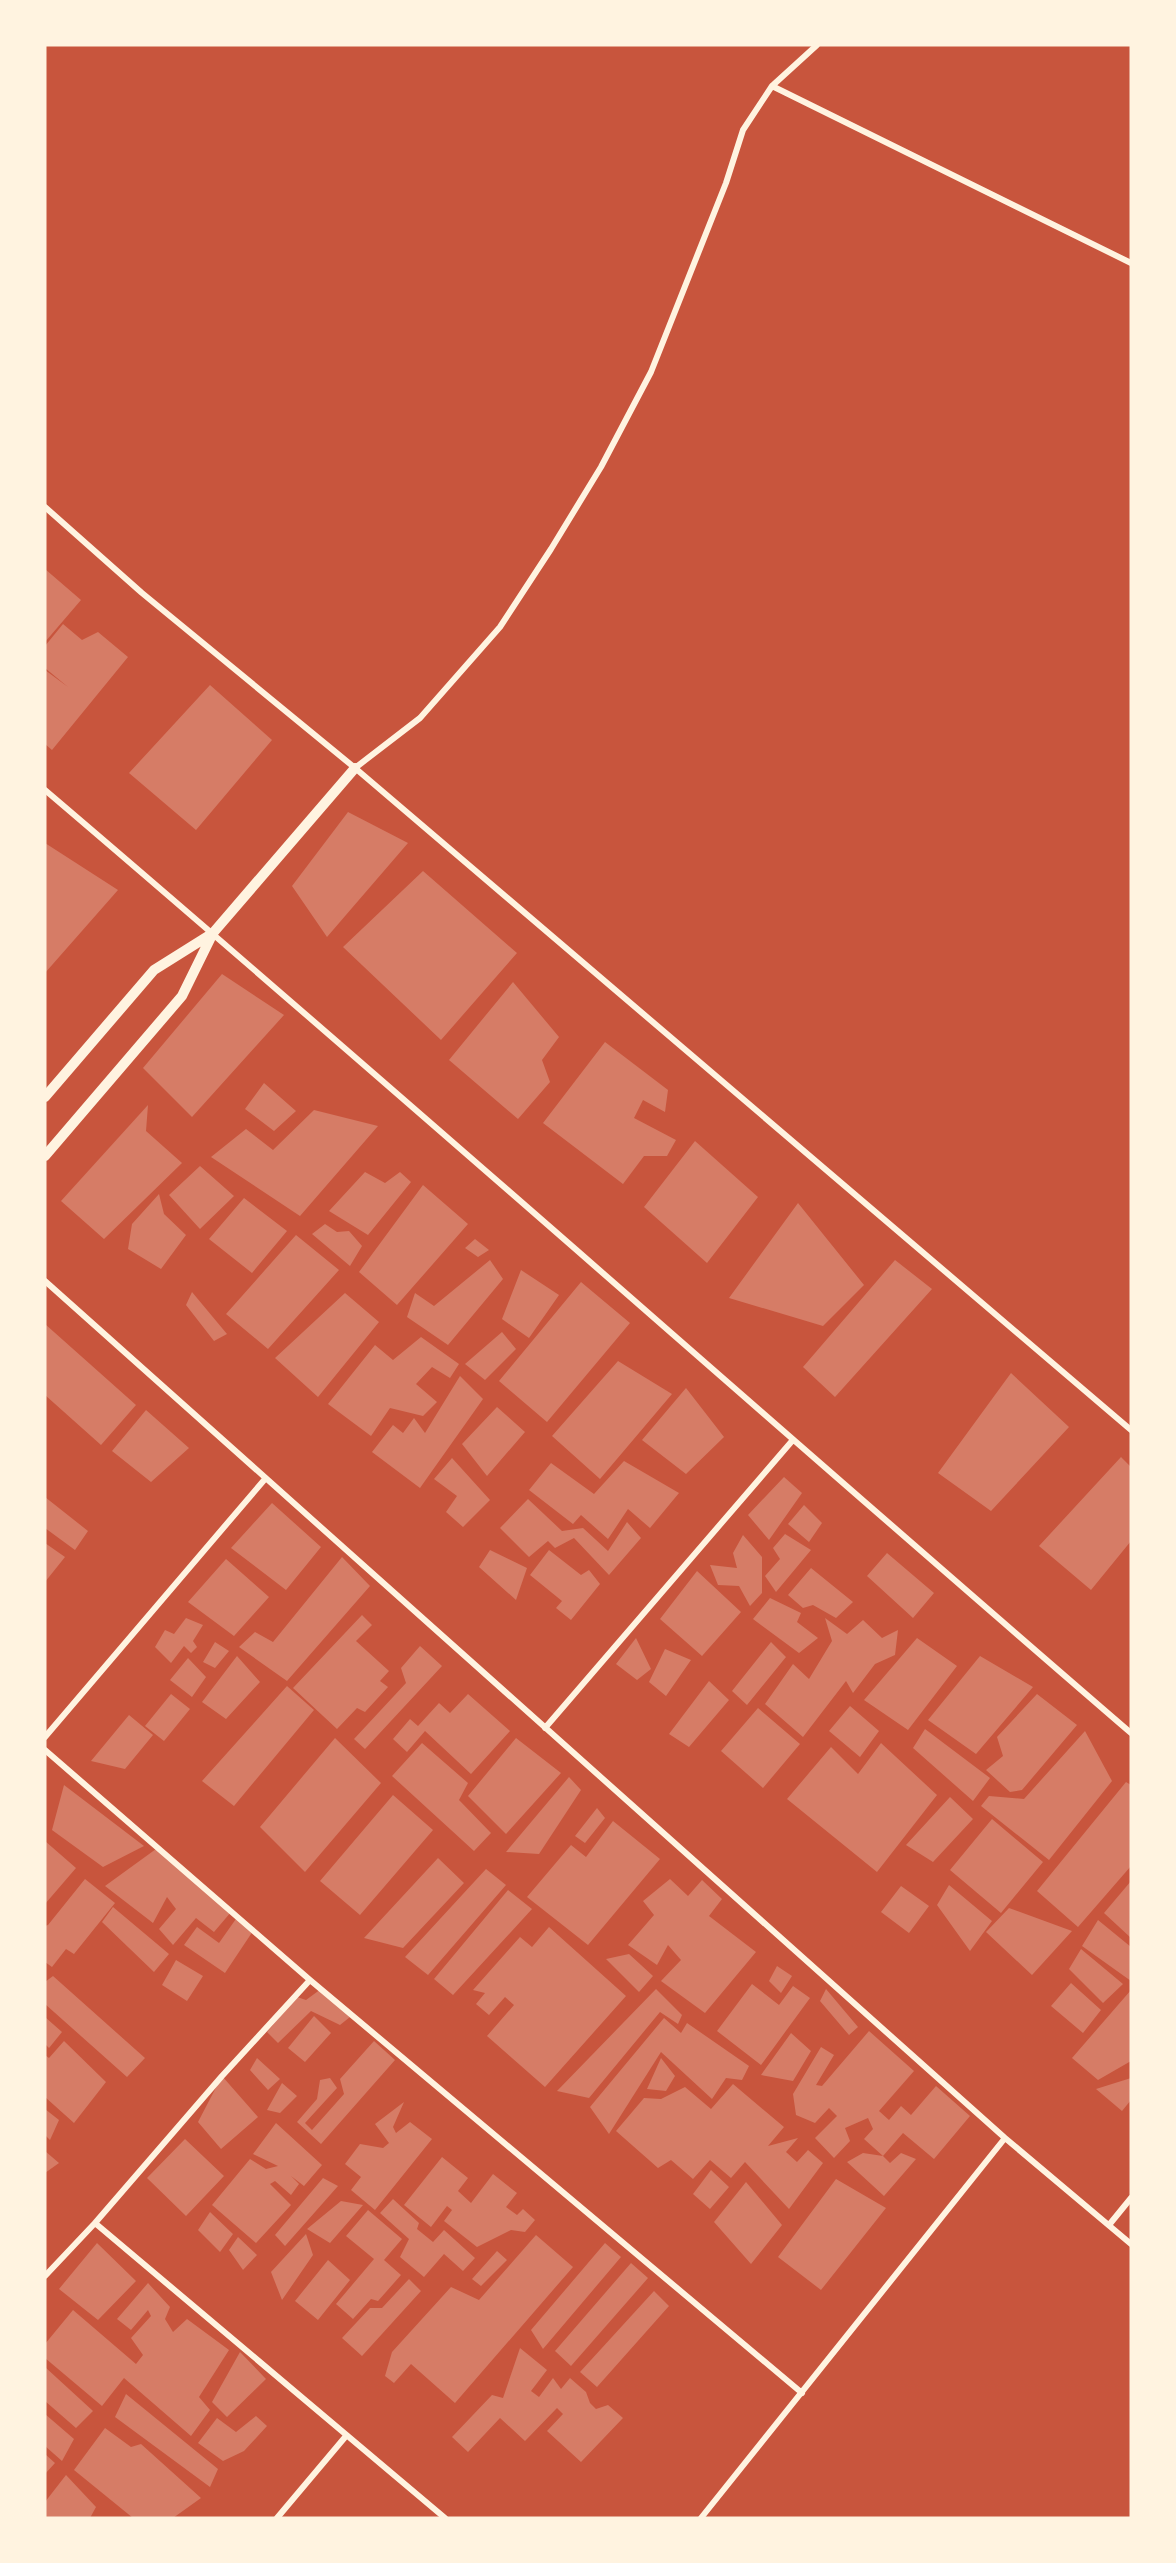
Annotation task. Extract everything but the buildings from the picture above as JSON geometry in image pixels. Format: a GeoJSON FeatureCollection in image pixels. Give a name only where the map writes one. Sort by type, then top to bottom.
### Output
{"type":"FeatureCollection","features":[{"type":"Feature","properties":{"kind":"street"},"geometry":{"type":"LineString","coordinates":[[45,1156],[183,996],[213,933],[355,768],[420,718],[500,627],[601,466],[651,372],[726,183],[743,130],[772,86],[817,45]]}},
{"type":"Feature","properties":{"kind":"street"},"geometry":{"type":"LineString","coordinates":[[772,86],[1131,263]]}},
{"type":"Feature","properties":{"kind":"street"},"geometry":{"type":"LineString","coordinates":[[45,507],[142,593],[355,768],[1131,1430]]}},
{"type":"Feature","properties":{"kind":"street"},"geometry":{"type":"LineString","coordinates":[[45,790],[213,933],[792,1441],[1131,1733]]}},
{"type":"Feature","properties":{"kind":"street"},"geometry":{"type":"LineString","coordinates":[[45,1097],[154,970],[213,933]]}},
{"type":"Feature","properties":{"kind":"street"},"geometry":{"type":"LineString","coordinates":[[45,1281],[1005,2138],[1131,2244]]}},
{"type":"Feature","properties":{"kind":"street"},"geometry":{"type":"LineString","coordinates":[[545,1728],[792,1441]]}},
{"type":"Feature","properties":{"kind":"street"},"geometry":{"type":"LineString","coordinates":[[45,1737],[265,1479]]}},
{"type":"Feature","properties":{"kind":"street"},"geometry":{"type":"LineString","coordinates":[[45,1750],[310,1980],[802,2393]]}},
{"type":"Feature","properties":{"kind":"street"},"geometry":{"type":"LineString","coordinates":[[45,2276],[95,2223],[222,2076],[310,1980]]}},
{"type":"Feature","properties":{"kind":"street"},"geometry":{"type":"LineString","coordinates":[[701,2518],[1005,2138]]}},
{"type":"Feature","properties":{"kind":"street"},"geometry":{"type":"LineString","coordinates":[[1109,2226],[1131,2199]]}},
{"type":"Feature","properties":{"kind":"street"},"geometry":{"type":"LineString","coordinates":[[95,2223],[445,2518]]}},
{"type":"Feature","properties":{"kind":"street"},"geometry":{"type":"LineString","coordinates":[[277,2518],[346,2436]]}}]}
